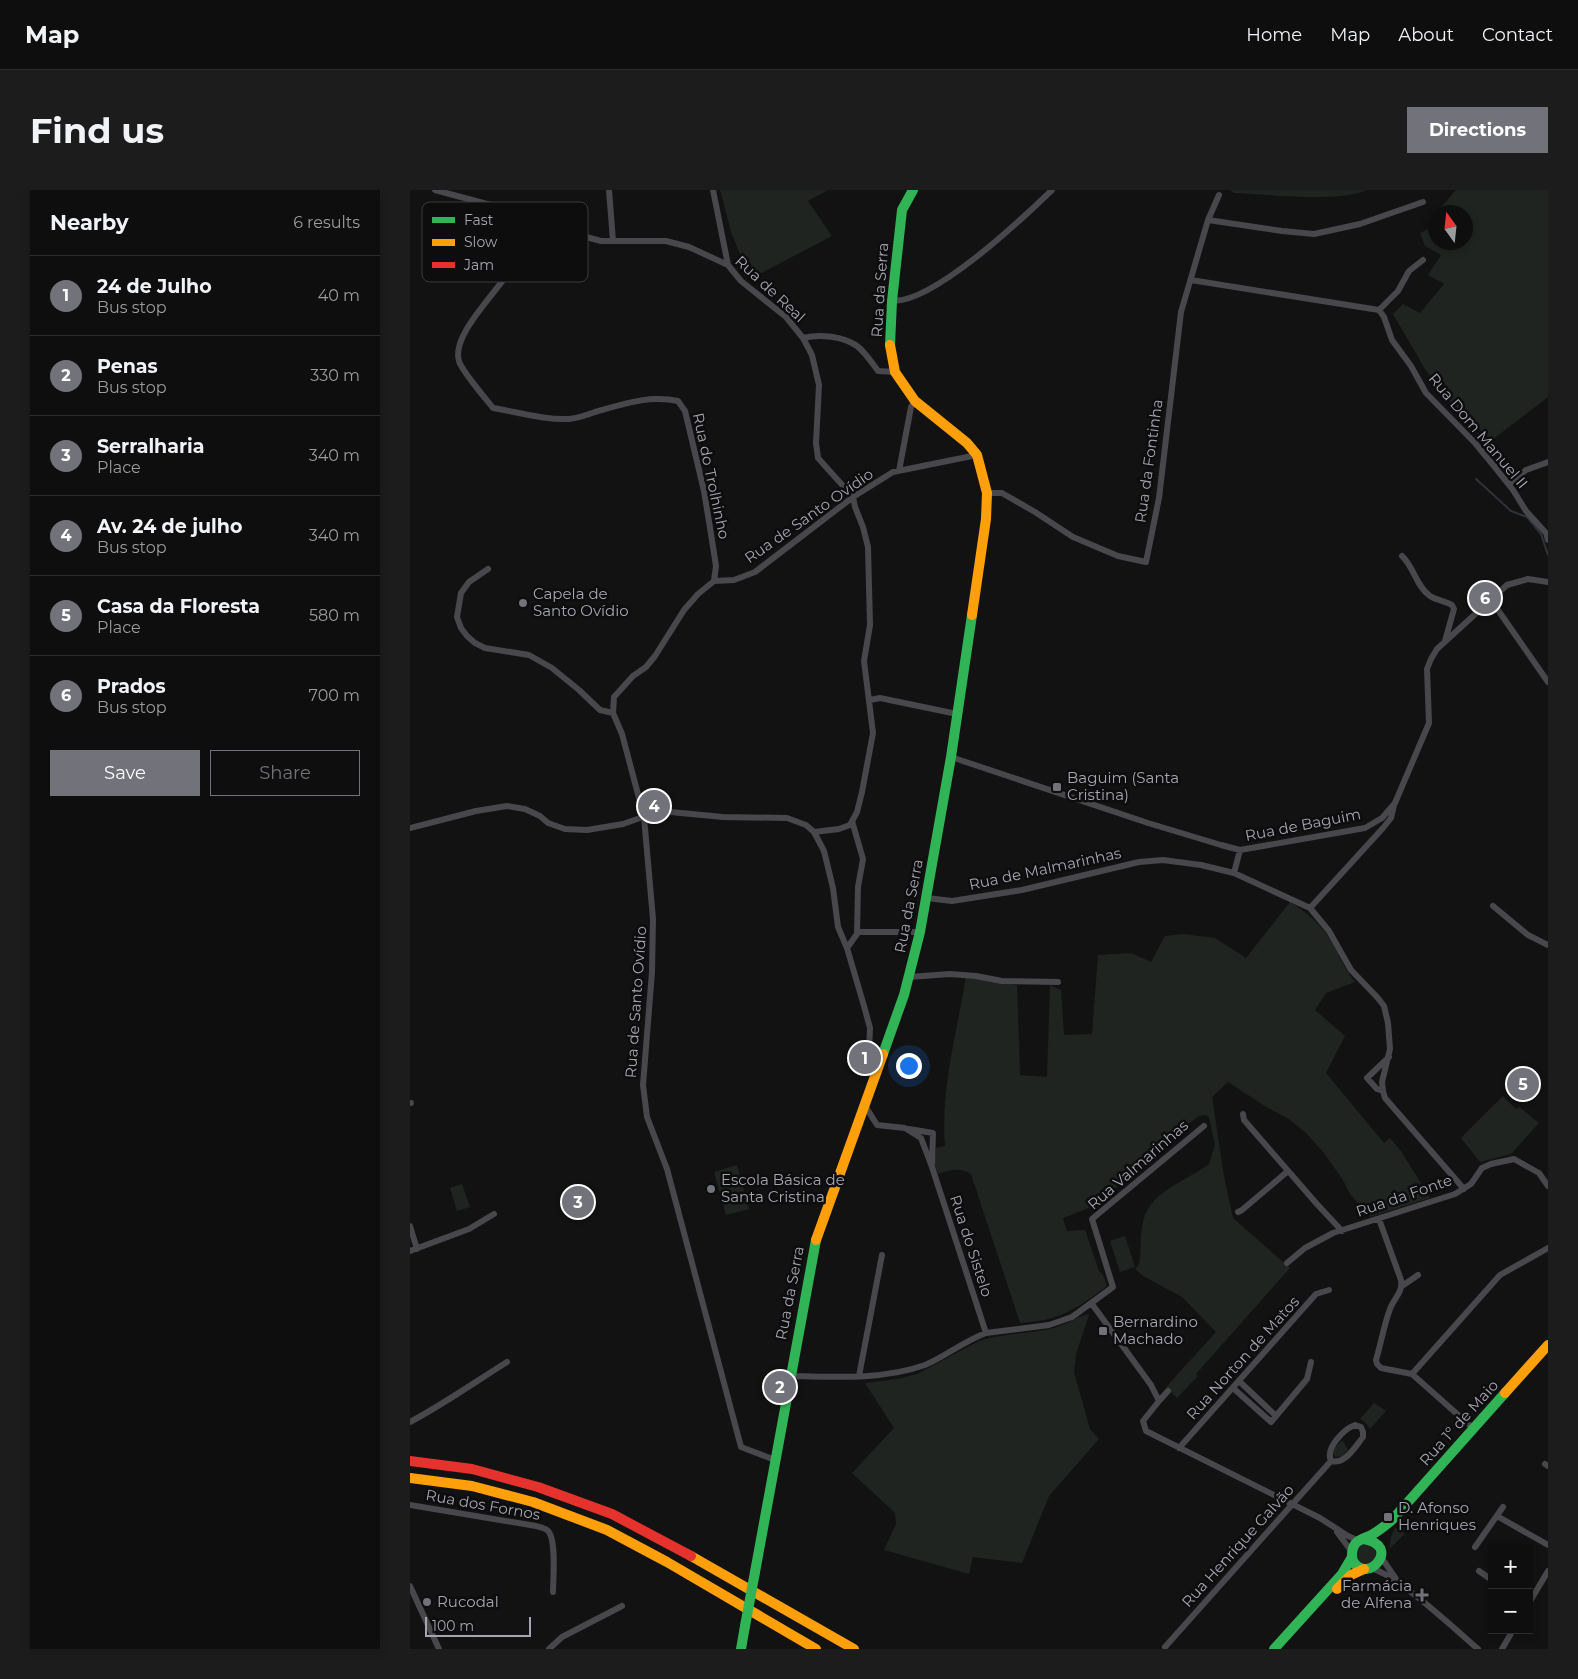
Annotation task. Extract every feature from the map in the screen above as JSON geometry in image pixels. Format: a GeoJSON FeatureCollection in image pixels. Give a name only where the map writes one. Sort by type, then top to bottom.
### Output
{"type":"FeatureCollection","features":[{"type":"Feature","properties":{"kind":"main road","name":"Rua da Serra"},"geometry":{"type":"LineString","coordinates":[[741,1649],[815,1242],[904,995],[920,932],[951,757],[986,520],[987,494],[976,455],[967,442],[915,401],[895,372],[890,351],[892,301],[902,210],[913,190]]}},
{"type":"Feature","properties":{"kind":"main road","name":"Rua 1º de Maio"},"geometry":{"type":"LineString","coordinates":[[1361,1540],[1374,1534],[1392,1520],[1548,1345]]}},
{"type":"Feature","properties":{"kind":"main road"},"geometry":{"type":"LineString","coordinates":[[410,1461],[472,1469],[538,1487],[612,1514],[678,1549],[854,1649]]}},
{"type":"Feature","properties":{"kind":"main road"},"geometry":{"type":"LineString","coordinates":[[410,1478],[472,1486],[533,1502],[607,1530],[668,1562],[816,1649]]}},
{"type":"Feature","properties":{"kind":"main road","name":"Rua 1º de Maio"},"geometry":{"type":"LineString","coordinates":[[1381,1554],[1385,1535],[1392,1520]]}},
{"type":"Feature","properties":{"kind":"main road"},"geometry":{"type":"LineString","coordinates":[[1274,1649],[1342,1574],[1356,1544],[1361,1540],[1373,1540],[1380,1547],[1381,1554],[1377,1565],[1351,1575],[1342,1583],[1283,1649]]}},
{"type":"Feature","properties":{"kind":"main road"},"geometry":{"type":"LineString","coordinates":[[1352,1555],[1356,1565],[1367,1569]]}},
{"type":"Feature","properties":{"kind":"street","name":"Rua de Real"},"geometry":{"type":"LineString","coordinates":[[435,190],[479,202]]}},
{"type":"Feature","properties":{"kind":"street"},"geometry":{"type":"LineString","coordinates":[[609,190],[613,241]]}},
{"type":"Feature","properties":{"kind":"street"},"geometry":{"type":"LineString","coordinates":[[713,190],[728,265]]}},
{"type":"Feature","properties":{"kind":"street"},"geometry":{"type":"LineString","coordinates":[[892,301],[902,302],[932,288],[1014,226],[1052,190]]}},
{"type":"Feature","properties":{"kind":"street","name":"Rua da Fontinha"},"geometry":{"type":"LineString","coordinates":[[987,494],[1002,493],[1073,536],[1118,556],[1146,562],[1159,498],[1181,312],[1208,220],[1219,195]]}},
{"type":"Feature","properties":{"kind":"street"},"geometry":{"type":"LineString","coordinates":[[1208,220],[1314,234],[1360,224],[1423,202]]}},
{"type":"Feature","properties":{"kind":"street","name":"Rua de Real"},"geometry":{"type":"LineString","coordinates":[[588,237],[601,241],[666,240],[689,247],[728,265],[741,281],[786,318],[804,338],[812,355],[819,385],[816,443],[818,458],[853,497]]}},
{"type":"Feature","properties":{"kind":"street"},"geometry":{"type":"LineString","coordinates":[[1191,280],[1380,310],[1398,291],[1409,271],[1423,260]]}},
{"type":"Feature","properties":{"kind":"street","name":"Rua do Trolhinho"},"geometry":{"type":"LineString","coordinates":[[503,282],[468,327],[459,347],[459,362],[493,408],[520,413],[555,419],[571,419],[638,400],[662,398],[678,401],[685,411],[704,491],[716,566],[714,581]]}},
{"type":"Feature","properties":{"kind":"street","name":"Rua Dom Manuel II"},"geometry":{"type":"LineString","coordinates":[[1380,310],[1392,340],[1411,366],[1426,392],[1475,443],[1509,484],[1526,511],[1546,533],[1548,540]]}},
{"type":"Feature","properties":{"kind":"street"},"geometry":{"type":"LineString","coordinates":[[804,338],[810,336],[836,337],[858,346],[878,371],[895,372]]}},
{"type":"Feature","properties":{"kind":"street"},"geometry":{"type":"LineString","coordinates":[[899,471],[911,407],[915,401]]}},
{"type":"Feature","properties":{"kind":"street","name":"Rua de Santo Ovídio"},"geometry":{"type":"LineString","coordinates":[[714,581],[734,580],[754,572],[853,497],[893,472],[976,455]]}},
{"type":"Feature","properties":{"kind":"street"},"geometry":{"type":"LineString","coordinates":[[1509,484],[1526,470],[1548,462]]}},
{"type":"Feature","properties":{"kind":"street"},"geometry":{"type":"LineString","coordinates":[[814,832],[838,829],[850,825],[857,812],[862,792],[873,732],[864,660],[870,625],[868,547],[863,527],[854,507],[853,497]]}},
{"type":"Feature","properties":{"kind":"street"},"geometry":{"type":"LineString","coordinates":[[1402,556],[1408,562],[1422,588],[1430,596],[1452,605],[1454,609],[1444,642]]}},
{"type":"Feature","properties":{"kind":"street"},"geometry":{"type":"LineString","coordinates":[[488,569],[469,582],[461,592],[457,617],[461,628],[467,636],[485,648],[529,655],[552,668],[580,690],[600,710],[612,713],[614,697],[633,676],[651,661],[684,610],[698,594],[714,581]]}},
{"type":"Feature","properties":{"kind":"street","name":"Rua de Baguim"},"geometry":{"type":"LineString","coordinates":[[951,757],[1148,823],[1221,846],[1240,850],[1365,828],[1382,818],[1395,802],[1430,723],[1427,669],[1431,659],[1444,642],[1507,585],[1518,581],[1538,580],[1548,582]]}},
{"type":"Feature","properties":{"kind":"street"},"geometry":{"type":"LineString","coordinates":[[1491,600],[1548,682]]}},
{"type":"Feature","properties":{"kind":"street"},"geometry":{"type":"LineString","coordinates":[[870,700],[880,698],[957,714]]}},
{"type":"Feature","properties":{"kind":"street","name":"Rua de Santo Ovídio"},"geometry":{"type":"LineString","coordinates":[[612,713],[622,734],[644,817],[653,919],[652,972],[643,1085],[647,1117],[666,1169],[741,1447],[775,1460]]}},
{"type":"Feature","properties":{"kind":"street"},"geometry":{"type":"LineString","coordinates":[[1395,802],[1391,818],[1310,908],[1329,931],[1351,970],[1384,1006],[1388,1023],[1389,1057],[1382,1082],[1385,1098],[1464,1189]]}},
{"type":"Feature","properties":{"kind":"street"},"geometry":{"type":"LineString","coordinates":[[410,828],[476,811],[507,806],[524,809],[540,816],[548,823],[565,829],[587,830],[624,824],[660,811],[723,817],[787,818],[806,825],[814,832],[824,851],[833,888],[838,927],[847,948],[864,1006],[870,1028],[869,1049],[877,1069]]}},
{"type":"Feature","properties":{"kind":"street"},"geometry":{"type":"LineString","coordinates":[[847,948],[857,932],[858,886],[863,859],[852,821]]}},
{"type":"Feature","properties":{"kind":"street"},"geometry":{"type":"LineString","coordinates":[[1234,873],[1240,850]]}},
{"type":"Feature","properties":{"kind":"street","name":"Rua de Malmarinhas"},"geometry":{"type":"LineString","coordinates":[[927,898],[952,901],[1013,892],[1139,862],[1163,860],[1183,862],[1234,873],[1310,908]]}},
{"type":"Feature","properties":{"kind":"street"},"geometry":{"type":"LineString","coordinates":[[1493,906],[1522,931],[1548,944]]}},
{"type":"Feature","properties":{"kind":"street"},"geometry":{"type":"LineString","coordinates":[[857,932],[920,932]]}},
{"type":"Feature","properties":{"kind":"street"},"geometry":{"type":"LineString","coordinates":[[909,977],[950,974],[1002,981],[1058,982]]}},
{"type":"Feature","properties":{"kind":"street"},"geometry":{"type":"LineString","coordinates":[[1383,1091],[1377,1089],[1367,1078],[1389,1057]]}},
{"type":"Feature","properties":{"kind":"street","name":"Rua do Sistelo"},"geometry":{"type":"LineString","coordinates":[[864,1104],[877,1125],[933,1132],[932,1167]]}},
{"type":"Feature","properties":{"kind":"street"},"geometry":{"type":"LineString","coordinates":[[1243,1114],[1244,1120],[1342,1230]]}},
{"type":"Feature","properties":{"kind":"street","name":"Rua Valmarinhas"},"geometry":{"type":"LineString","coordinates":[[1092,1304],[1113,1287],[1092,1219],[1204,1126]]}},
{"type":"Feature","properties":{"kind":"street","name":"Rua do Sistelo"},"geometry":{"type":"LineString","coordinates":[[905,1128],[921,1138],[986,1333]]}},
{"type":"Feature","properties":{"kind":"street","name":"Rua da Fonte"},"geometry":{"type":"LineString","coordinates":[[1287,1263],[1305,1248],[1342,1230],[1455,1194],[1472,1184],[1482,1168],[1491,1164],[1514,1159],[1539,1173],[1548,1186]]}},
{"type":"Feature","properties":{"kind":"street"},"geometry":{"type":"LineString","coordinates":[[1238,1212],[1288,1170]]}},
{"type":"Feature","properties":{"kind":"street"},"geometry":{"type":"LineString","coordinates":[[410,1251],[469,1229],[494,1214]]}},
{"type":"Feature","properties":{"kind":"street"},"geometry":{"type":"LineString","coordinates":[[1379,1219],[1402,1286],[1400,1294],[1390,1308],[1376,1360],[1377,1364],[1381,1368],[1412,1374],[1474,1428]]}},
{"type":"Feature","properties":{"kind":"street"},"geometry":{"type":"LineString","coordinates":[[410,1226],[418,1248]]}},
{"type":"Feature","properties":{"kind":"street"},"geometry":{"type":"LineString","coordinates":[[1412,1374],[1500,1275],[1548,1248]]}},
{"type":"Feature","properties":{"kind":"street"},"geometry":{"type":"LineString","coordinates":[[859,1376],[882,1255]]}},
{"type":"Feature","properties":{"kind":"street"},"geometry":{"type":"LineString","coordinates":[[1402,1286],[1418,1275]]}},
{"type":"Feature","properties":{"kind":"street","name":"Rua Norton de Matos"},"geometry":{"type":"LineString","coordinates":[[1179,1448],[1316,1294],[1329,1290]]}},
{"type":"Feature","properties":{"kind":"street"},"geometry":{"type":"LineString","coordinates":[[790,1376],[859,1376],[892,1372],[926,1364],[977,1336],[986,1333],[1049,1325],[1072,1317],[1092,1304],[1151,1385],[1159,1401]]}},
{"type":"Feature","properties":{"kind":"street"},"geometry":{"type":"LineString","coordinates":[[410,1422],[507,1362]]}},
{"type":"Feature","properties":{"kind":"street"},"geometry":{"type":"LineString","coordinates":[[1233,1388],[1271,1422],[1307,1379],[1311,1362]]}},
{"type":"Feature","properties":{"kind":"street"},"geometry":{"type":"LineString","coordinates":[[1239,1381],[1276,1416]]}},
{"type":"Feature","properties":{"kind":"street"},"geometry":{"type":"LineString","coordinates":[[1168,1392],[1143,1421],[1146,1431],[1320,1518],[1348,1536],[1361,1540]]}},
{"type":"Feature","properties":{"kind":"street"},"geometry":{"type":"LineString","coordinates":[[1355,1425],[1360,1427],[1364,1432],[1363,1438],[1342,1461],[1336,1462],[1331,1460],[1329,1450],[1348,1428],[1355,1425]]}},
{"type":"Feature","properties":{"kind":"street","name":"Rua Henrique Galvão"},"geometry":{"type":"LineString","coordinates":[[1165,1647],[1331,1460]]}},
{"type":"Feature","properties":{"kind":"street","name":"Rua dos Fornos"},"geometry":{"type":"LineString","coordinates":[[410,1505],[547,1529],[551,1535],[553,1548],[553,1592]]}},
{"type":"Feature","properties":{"kind":"street"},"geometry":{"type":"LineString","coordinates":[[1475,1547],[1503,1507]]}},
{"type":"Feature","properties":{"kind":"street"},"geometry":{"type":"LineString","coordinates":[[1497,1516],[1548,1545]]}},
{"type":"Feature","properties":{"kind":"street"},"geometry":{"type":"LineString","coordinates":[[1333,1527],[1352,1555]]}},
{"type":"Feature","properties":{"kind":"street"},"geometry":{"type":"LineString","coordinates":[[1381,1554],[1400,1584]]}},
{"type":"Feature","properties":{"kind":"street"},"geometry":{"type":"LineString","coordinates":[[1367,1569],[1382,1572],[1400,1584],[1478,1649]]}},
{"type":"Feature","properties":{"kind":"street"},"geometry":{"type":"LineString","coordinates":[[1479,1571],[1488,1577]]}},
{"type":"Feature","properties":{"kind":"street"},"geometry":{"type":"LineString","coordinates":[[1533,1597],[1548,1571]]}},
{"type":"Feature","properties":{"kind":"street"},"geometry":{"type":"LineString","coordinates":[[410,1586],[439,1649]]}},
{"type":"Feature","properties":{"kind":"street"},"geometry":{"type":"LineString","coordinates":[[550,1649],[562,1637],[622,1606]]}},
{"type":"Feature","properties":{"kind":"street"},"geometry":{"type":"LineString","coordinates":[[1502,1649],[1511,1634]]}},
{"type":"Feature","properties":{"kind":"shaded area"},"geometry":{"type":"Polygon","coordinates":[[[720,190],[828,190],[808,201],[832,236],[750,279],[731,232],[720,190]]]}},
{"type":"Feature","properties":{"kind":"shaded area"},"geometry":{"type":"Polygon","coordinates":[[[1230,190],[1367,190],[1355,194],[1321,197],[1234,193],[1230,190]]]}},
{"type":"Feature","properties":{"kind":"shaded area"},"geometry":{"type":"Polygon","coordinates":[[[1456,190],[1548,190],[1548,397],[1492,440],[1454,407],[1425,369],[1393,314],[1403,304],[1420,313],[1444,284],[1428,275],[1441,255],[1432,250],[1473,250],[1473,205],[1443,205],[1456,190]]]}},
{"type":"Feature","properties":{"kind":"shaded area"},"geometry":{"type":"Polygon","coordinates":[[[1428,229],[1428,248],[1425,246],[1420,233],[1428,229]]]}},
{"type":"Feature","properties":{"kind":"shaded area"},"geometry":{"type":"Polygon","coordinates":[[[1290,902],[1310,917],[1323,930],[1355,982],[1326,993],[1315,1010],[1345,1036],[1326,1073],[1384,1143],[1390,1138],[1401,1151],[1430,1198],[1370,1217],[1350,1194],[1343,1180],[1324,1153],[1307,1134],[1289,1119],[1228,1082],[1212,1097],[1224,1176],[1233,1218],[1290,1268],[1177,1398],[1166,1387],[1216,1332],[1182,1297],[1143,1276],[1135,1269],[1139,1265],[1143,1221],[1150,1206],[1173,1186],[1209,1164],[1215,1145],[1209,1117],[1205,1115],[1199,1116],[1126,1171],[1119,1185],[1096,1205],[1063,1218],[1067,1231],[1085,1230],[1099,1271],[1103,1275],[1107,1286],[1081,1305],[1067,1312],[1044,1320],[1020,1323],[971,1174],[959,1170],[951,1170],[938,1174],[934,1164],[936,1148],[945,1146],[944,1126],[947,1083],[966,977],[1017,985],[1020,1075],[1047,1077],[1050,985],[1061,990],[1064,1035],[1092,1034],[1098,955],[1131,953],[1151,962],[1165,936],[1183,934],[1215,938],[1246,958],[1290,902]]]}},
{"type":"Feature","properties":{"kind":"shaded area"},"geometry":{"type":"Polygon","coordinates":[[[1503,1096],[1516,1109],[1519,1107],[1539,1123],[1511,1154],[1480,1162],[1461,1138],[1503,1096]]]}},
{"type":"Feature","properties":{"kind":"shaded area"},"geometry":{"type":"Polygon","coordinates":[[[737,1165],[749,1209],[726,1215],[714,1172],[737,1165]]]}},
{"type":"Feature","properties":{"kind":"shaded area"},"geometry":{"type":"Polygon","coordinates":[[[462,1184],[470,1207],[457,1211],[450,1188],[462,1184]]]}},
{"type":"Feature","properties":{"kind":"shaded area"},"geometry":{"type":"Polygon","coordinates":[[[1125,1236],[1135,1267],[1120,1272],[1110,1241],[1125,1236]]]}},
{"type":"Feature","properties":{"kind":"shaded area"},"geometry":{"type":"Polygon","coordinates":[[[1087,1314],[1089,1315],[1076,1354],[1074,1372],[1090,1429],[1099,1439],[1049,1496],[1022,1563],[973,1557],[969,1574],[884,1550],[896,1524],[895,1513],[852,1473],[894,1428],[865,1383],[898,1379],[917,1374],[979,1341],[996,1336],[1050,1329],[1087,1314]]]}},
{"type":"Feature","properties":{"kind":"shaded area"},"geometry":{"type":"Polygon","coordinates":[[[1374,1403],[1386,1411],[1370,1429],[1360,1419],[1374,1403]]]}},
{"type":"Feature","properties":{"kind":"shaded area"},"geometry":{"type":"Polygon","coordinates":[[[1342,1440],[1348,1450],[1342,1456],[1335,1457],[1334,1449],[1342,1440]]]}},
{"type":"Feature","properties":{"kind":"shaded area"},"geometry":{"type":"Polygon","coordinates":[[[1395,1527],[1405,1534],[1389,1549],[1391,1537],[1395,1527]]]}},
{"type":"Feature","properties":{"kind":"shaded area"},"geometry":{"type":"Polygon","coordinates":[[[1362,1544],[1370,1544],[1376,1550],[1376,1558],[1370,1564],[1362,1564],[1356,1558],[1356,1550],[1362,1544]]]}},
{"type":"Feature","properties":{"kind":"waterway"},"geometry":{"type":"LineString","coordinates":[[1476,479],[1511,511],[1527,517],[1541,534],[1548,555]]}},
{"type":"Feature","properties":{"kind":"traffic: fast"},"geometry":{"type":"LineString","coordinates":[[890,345],[892,301],[902,210],[913,190]]}},
{"type":"Feature","properties":{"kind":"traffic: fast"},"geometry":{"type":"LineString","coordinates":[[883,1054],[904,995],[920,932],[951,757],[972,615]]}},
{"type":"Feature","properties":{"kind":"traffic: fast"},"geometry":{"type":"LineString","coordinates":[[755,1572],[816,1240]]}},
{"type":"Feature","properties":{"kind":"traffic: fast"},"geometry":{"type":"LineString","coordinates":[[1363,1539],[1375,1543],[1380,1548],[1381,1555],[1373,1567],[1366,1569],[1359,1567],[1353,1561],[1352,1552],[1356,1543],[1360,1540],[1378,1531],[1392,1520],[1505,1393]]}},
{"type":"Feature","properties":{"kind":"traffic: fast"},"geometry":{"type":"LineString","coordinates":[[1274,1649],[1342,1574],[1352,1557]]}},
{"type":"Feature","properties":{"kind":"traffic: fast"},"geometry":{"type":"LineString","coordinates":[[745,1626],[755,1572]]}},
{"type":"Feature","properties":{"kind":"traffic: fast"},"geometry":{"type":"LineString","coordinates":[[741,1649],[745,1626]]}},
{"type":"Feature","properties":{"kind":"traffic: slow"},"geometry":{"type":"LineString","coordinates":[[890,345],[895,372],[915,401],[967,443],[977,455],[987,493],[986,519],[972,615]]}},
{"type":"Feature","properties":{"kind":"traffic: slow"},"geometry":{"type":"LineString","coordinates":[[816,1240],[883,1054]]}},
{"type":"Feature","properties":{"kind":"traffic: slow"},"geometry":{"type":"LineString","coordinates":[[1505,1393],[1548,1345]]}},
{"type":"Feature","properties":{"kind":"traffic: slow"},"geometry":{"type":"LineString","coordinates":[[410,1478],[472,1486],[533,1502],[607,1530],[667,1562],[816,1649]]}},
{"type":"Feature","properties":{"kind":"traffic: slow"},"geometry":{"type":"LineString","coordinates":[[691,1556],[854,1649]]}},
{"type":"Feature","properties":{"kind":"traffic: slow"},"geometry":{"type":"LineString","coordinates":[[1337,1589],[1351,1575],[1364,1569]]}},
{"type":"Feature","properties":{"kind":"traffic: jam"},"geometry":{"type":"LineString","coordinates":[[410,1461],[472,1469],[538,1487],[612,1514],[691,1556]]}},
{"type":"Feature","properties":{"kind":"place","name":"Prados"},"geometry":{"type":"Point","coordinates":[1485,598]}},
{"type":"Feature","properties":{"kind":"place","name":"Capela de Santo Ovídio"},"geometry":{"type":"Point","coordinates":[523,603]}},
{"type":"Feature","properties":{"kind":"place","name":"Baguim (Santa Cristina)"},"geometry":{"type":"Point","coordinates":[1057,787]}},
{"type":"Feature","properties":{"kind":"place","name":"Av. 24 de julho"},"geometry":{"type":"Point","coordinates":[654,806]}},
{"type":"Feature","properties":{"kind":"place","name":"24 de Julho"},"geometry":{"type":"Point","coordinates":[865,1058]}},
{"type":"Feature","properties":{"kind":"place","name":"Casa da Floresta"},"geometry":{"type":"Point","coordinates":[1523,1084]}},
{"type":"Feature","properties":{"kind":"place","name":"Escola Básica de Santa Cristina"},"geometry":{"type":"Point","coordinates":[711,1189]}},
{"type":"Feature","properties":{"kind":"place","name":"Serralharia"},"geometry":{"type":"Point","coordinates":[578,1202]}},
{"type":"Feature","properties":{"kind":"place","name":"Bernardino Machado"},"geometry":{"type":"Point","coordinates":[1103,1331]}},
{"type":"Feature","properties":{"kind":"place","name":"Penas"},"geometry":{"type":"Point","coordinates":[780,1387]}},
{"type":"Feature","properties":{"kind":"place","name":"D. Afonso Henriques"},"geometry":{"type":"Point","coordinates":[1388,1517]}},
{"type":"Feature","properties":{"kind":"place","name":"Farmácia de Alfena"},"geometry":{"type":"Point","coordinates":[1422,1595]}},
{"type":"Feature","properties":{"kind":"place","name":"Rucodal"},"geometry":{"type":"Point","coordinates":[427,1602]}}]}
